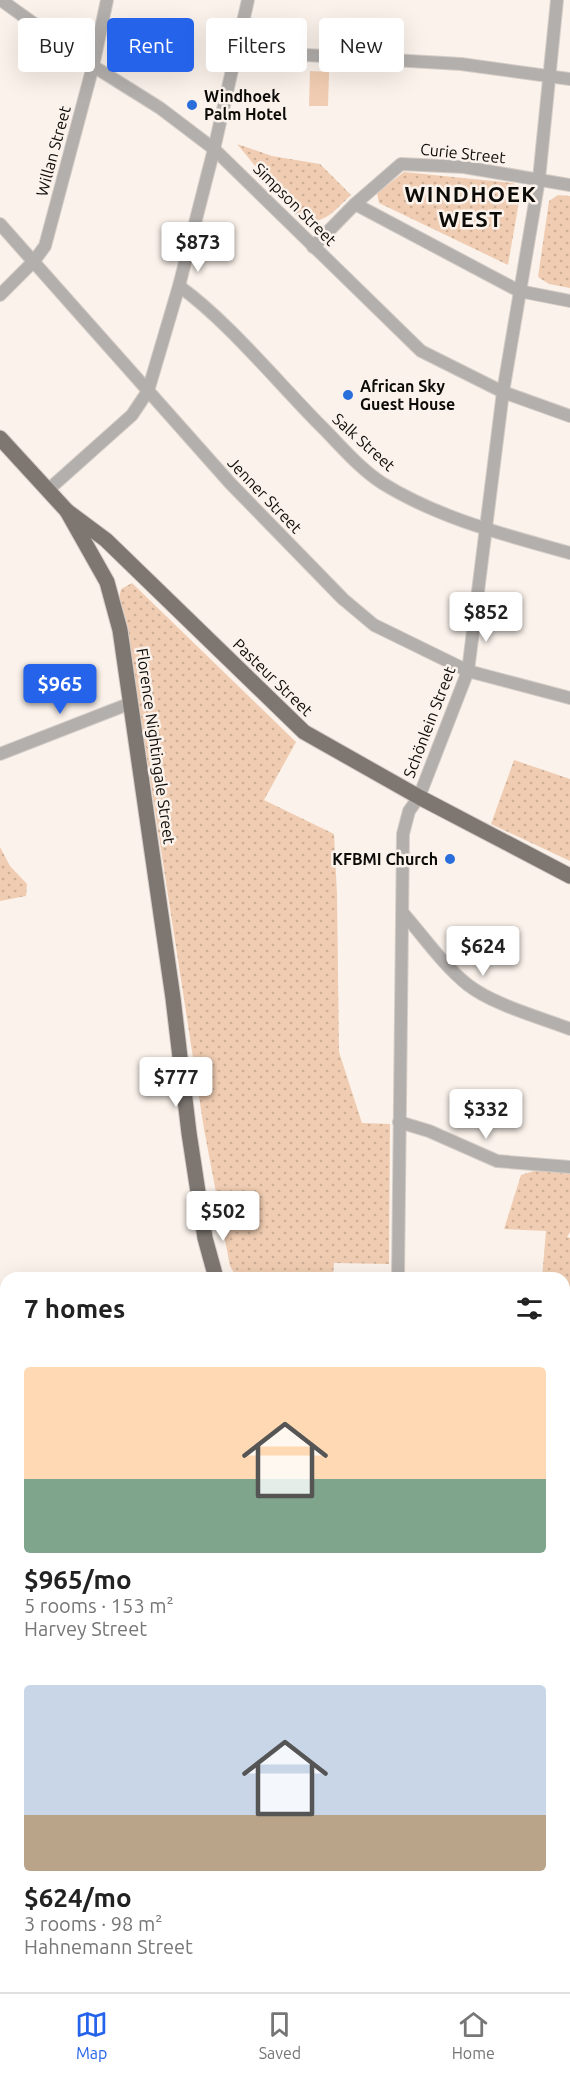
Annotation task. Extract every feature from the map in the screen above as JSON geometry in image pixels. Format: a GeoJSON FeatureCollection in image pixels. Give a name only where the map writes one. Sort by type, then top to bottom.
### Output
{"type":"FeatureCollection","features":[{"type":"Feature","properties":{"kind":"main road","name":"Pasteur Street"},"geometry":{"type":"LineString","coordinates":[[0,438],[67,511],[116,549],[304,732],[419,797],[570,876]]}},
{"type":"Feature","properties":{"kind":"main road","name":"Florence Nightingale Street"},"geometry":{"type":"LineString","coordinates":[[67,511],[97,561],[117,614],[173,998],[174,1021],[201,1214],[215,1272]]}},
{"type":"Feature","properties":{"kind":"main road"},"geometry":{"type":"LineString","coordinates":[[97,561],[103,548],[116,549]]}},
{"type":"Feature","properties":{"kind":"main road","name":"Florence Nightingale Street"},"geometry":{"type":"LineString","coordinates":[[173,998],[180,1021],[212,1239],[221,1272]]}},
{"type":"Feature","properties":{"kind":"street","name":"Simpson Street"},"geometry":{"type":"LineString","coordinates":[[1,0],[26,18]]}},
{"type":"Feature","properties":{"kind":"street","name":"Willan Street"},"geometry":{"type":"LineString","coordinates":[[95,57],[107,0]]}},
{"type":"Feature","properties":{"kind":"street"},"geometry":{"type":"LineString","coordinates":[[244,18],[248,0]]}},
{"type":"Feature","properties":{"kind":"street","name":"Schönlein Street"},"geometry":{"type":"LineString","coordinates":[[399,1272],[403,834],[409,811],[419,797],[468,671],[503,392],[539,179],[556,0]]}},
{"type":"Feature","properties":{"kind":"street"},"geometry":{"type":"LineString","coordinates":[[307,55],[461,64],[570,79]]}},
{"type":"Feature","properties":{"kind":"street","name":"Simpson Street"},"geometry":{"type":"LineString","coordinates":[[95,67],[160,108],[214,149],[421,351],[503,392],[570,416]]}},
{"type":"Feature","properties":{"kind":"street","name":"Willan Street"},"geometry":{"type":"LineString","coordinates":[[0,295],[34,261],[45,246],[91,72]]}},
{"type":"Feature","properties":{"kind":"street"},"geometry":{"type":"LineString","coordinates":[[48,490],[132,415],[148,390],[179,286],[232,72]]}},
{"type":"Feature","properties":{"kind":"street","name":"Curie Street"},"geometry":{"type":"LineString","coordinates":[[313,247],[355,204],[400,164],[464,167],[570,185]]}},
{"type":"Feature","properties":{"kind":"street"},"geometry":{"type":"LineString","coordinates":[[355,204],[519,291],[570,301]]}},
{"type":"Feature","properties":{"kind":"street","name":"Jenner Street"},"geometry":{"type":"LineString","coordinates":[[0,224],[230,483],[343,598],[374,625],[468,671],[570,698]]}},
{"type":"Feature","properties":{"kind":"street","name":"Salk Street"},"geometry":{"type":"LineString","coordinates":[[179,286],[206,308],[364,469],[419,502],[486,530],[570,553]]}},
{"type":"Feature","properties":{"kind":"street"},"geometry":{"type":"LineString","coordinates":[[0,754],[131,703]]}},
{"type":"Feature","properties":{"kind":"street"},"geometry":{"type":"LineString","coordinates":[[403,913],[451,969],[468,985],[481,994],[570,1029]]}},
{"type":"Feature","properties":{"kind":"street"},"geometry":{"type":"LineString","coordinates":[[399,1122],[429,1131],[497,1161],[570,1167]]}},
{"type":"Feature","properties":{"kind":"shaded area"},"geometry":{"type":"Polygon","coordinates":[[[310,71],[329,72],[328,106],[309,106],[310,71]]]}},
{"type":"Feature","properties":{"kind":"shaded area"},"geometry":{"type":"Polygon","coordinates":[[[237,144],[272,156],[320,164],[351,195],[334,212],[321,220],[307,221],[298,218],[237,144]]]}},
{"type":"Feature","properties":{"kind":"shaded area"},"geometry":{"type":"Polygon","coordinates":[[[404,172],[513,183],[521,190],[508,265],[379,203],[377,193],[404,172]]]}},
{"type":"Feature","properties":{"kind":"shaded area"},"geometry":{"type":"Polygon","coordinates":[[[558,195],[570,196],[570,288],[549,284],[538,277],[549,201],[558,195]]]}},
{"type":"Feature","properties":{"kind":"shaded area"},"geometry":{"type":"Polygon","coordinates":[[[132,583],[296,742],[264,800],[334,834],[339,1052],[362,1123],[390,1124],[389,1264],[334,1263],[333,1272],[234,1272],[230,1266],[204,1129],[135,681],[119,598],[121,589],[132,583]]]}},
{"type":"Feature","properties":{"kind":"shaded area"},"geometry":{"type":"Polygon","coordinates":[[[514,760],[570,779],[570,861],[491,824],[514,760]]]}},
{"type":"Feature","properties":{"kind":"shaded area"},"geometry":{"type":"Polygon","coordinates":[[[0,847],[10,866],[27,884],[26,896],[0,901],[0,847]]]}},
{"type":"Feature","properties":{"kind":"shaded area"},"geometry":{"type":"Polygon","coordinates":[[[540,1169],[570,1172],[570,1232],[567,1237],[570,1238],[570,1272],[543,1272],[546,1231],[504,1229],[521,1175],[540,1169]]]}},
{"type":"Feature","properties":{"kind":"place","name":"Windhoek Palm Hotel"},"geometry":{"type":"Point","coordinates":[192,105]}},
{"type":"Feature","properties":{"kind":"place","name":"African Sky Guest House"},"geometry":{"type":"Point","coordinates":[348,395]}},
{"type":"Feature","properties":{"kind":"place","name":"KFBMI Church"},"geometry":{"type":"Point","coordinates":[450,859]}},
{"type":"Feature","properties":{"kind":"district","name":"WINDHOEK WEST"},"geometry":{"type":"Point","coordinates":[471,206]}}]}
